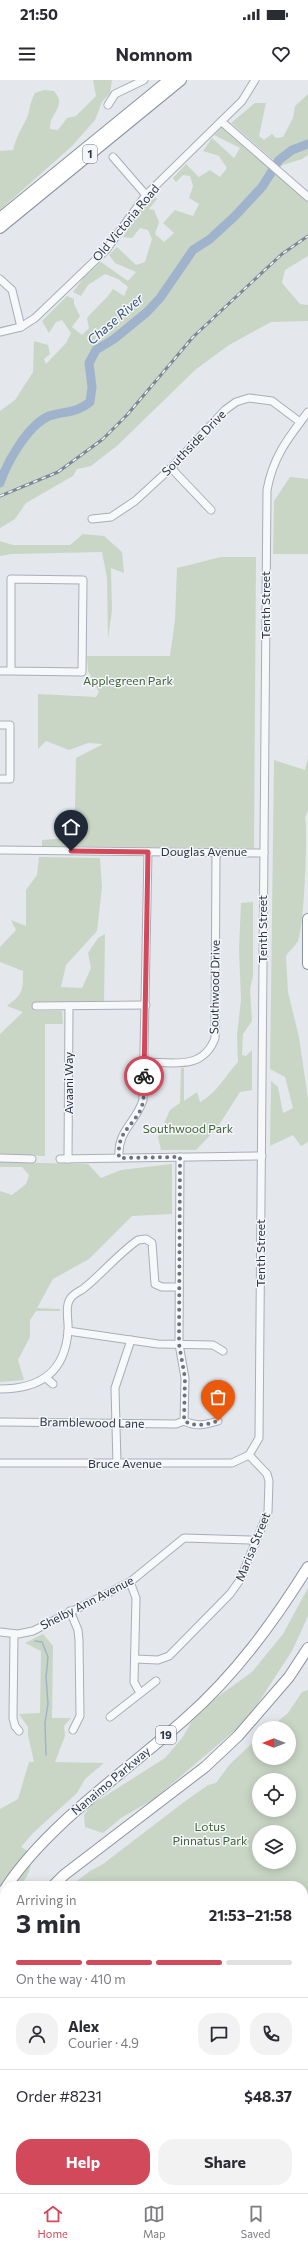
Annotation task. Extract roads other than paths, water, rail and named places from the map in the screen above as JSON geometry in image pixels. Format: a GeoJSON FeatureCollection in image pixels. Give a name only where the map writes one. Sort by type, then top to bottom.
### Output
{"type":"FeatureCollection","features":[{"type":"Feature","properties":{"kind":"highway","name":"1"},"geometry":{"type":"LineString","coordinates":[[0,218],[169,80]]}},
{"type":"Feature","properties":{"kind":"highway","name":"1"},"geometry":{"type":"LineString","coordinates":[[0,228],[181,80]]}},
{"type":"Feature","properties":{"kind":"highway"},"geometry":{"type":"LineString","coordinates":[[308,920],[308,964]]}},
{"type":"Feature","properties":{"kind":"highway","name":"Nanaimo Parkway"},"geometry":{"type":"LineString","coordinates":[[10,1881],[62,1823],[186,1718],[241,1664],[286,1603],[308,1567]]}},
{"type":"Feature","properties":{"kind":"highway"},"geometry":{"type":"LineString","coordinates":[[58,1881],[205,1767],[238,1736],[289,1677],[308,1648]]}},
{"type":"Feature","properties":{"kind":"street"},"geometry":{"type":"LineString","coordinates":[[108,105],[115,94],[144,80]]}},
{"type":"Feature","properties":{"kind":"street","name":"Old Victoria Road"},"geometry":{"type":"LineString","coordinates":[[0,332],[21,327],[35,318],[106,250],[146,195],[242,101],[255,80]]}},
{"type":"Feature","properties":{"kind":"street"},"geometry":{"type":"LineString","coordinates":[[222,122],[308,197]]}},
{"type":"Feature","properties":{"kind":"street"},"geometry":{"type":"LineString","coordinates":[[113,156],[146,195]]}},
{"type":"Feature","properties":{"kind":"street"},"geometry":{"type":"LineString","coordinates":[[0,279],[12,290],[21,327]]}},
{"type":"Feature","properties":{"kind":"street","name":"Southside Drive"},"geometry":{"type":"LineString","coordinates":[[92,519],[111,517],[135,501],[171,468],[225,410],[236,402],[248,398],[272,401],[300,422]]}},
{"type":"Feature","properties":{"kind":"street","name":"Tenth Street"},"geometry":{"type":"LineString","coordinates":[[249,1455],[256,1445],[260,1430],[267,490],[270,472],[278,453],[308,412]]}},
{"type":"Feature","properties":{"kind":"street"},"geometry":{"type":"LineString","coordinates":[[171,468],[211,510]]}},
{"type":"Feature","properties":{"kind":"street"},"geometry":{"type":"LineString","coordinates":[[0,671],[82,672],[83,580],[11,579],[11,671]]}},
{"type":"Feature","properties":{"kind":"street"},"geometry":{"type":"LineString","coordinates":[[0,725],[10,725],[10,779],[0,779]]}},
{"type":"Feature","properties":{"kind":"street","name":"Douglas Avenue"},"geometry":{"type":"LineString","coordinates":[[0,850],[264,852]]}},
{"type":"Feature","properties":{"kind":"street"},"geometry":{"type":"LineString","coordinates":[[119,1158],[119,1142],[124,1131],[140,1110],[143,1100],[148,852]]}},
{"type":"Feature","properties":{"kind":"street","name":"Southwood Drive"},"geometry":{"type":"LineString","coordinates":[[144,1062],[196,1061],[205,1056],[212,1047],[215,1038],[216,852]]}},
{"type":"Feature","properties":{"kind":"street"},"geometry":{"type":"LineString","coordinates":[[36,1006],[146,1005]]}},
{"type":"Feature","properties":{"kind":"street","name":"Avaani Way"},"geometry":{"type":"LineString","coordinates":[[68,1159],[69,1006]]}},
{"type":"Feature","properties":{"kind":"street"},"geometry":{"type":"LineString","coordinates":[[60,1159],[262,1156]]}},
{"type":"Feature","properties":{"kind":"street"},"geometry":{"type":"LineString","coordinates":[[180,1157],[179,1344],[185,1378],[184,1421]]}},
{"type":"Feature","properties":{"kind":"street"},"geometry":{"type":"LineString","coordinates":[[0,1158],[32,1159]]}},
{"type":"Feature","properties":{"kind":"street"},"geometry":{"type":"LineString","coordinates":[[0,1389],[18,1389],[33,1385],[46,1378],[57,1366],[65,1349],[68,1331],[68,1302],[138,1240],[146,1238],[152,1243],[155,1284],[162,1287],[180,1287]]}},
{"type":"Feature","properties":{"kind":"street"},"geometry":{"type":"LineString","coordinates":[[68,1331],[131,1340],[213,1345],[223,1351]]}},
{"type":"Feature","properties":{"kind":"street"},"geometry":{"type":"LineString","coordinates":[[117,1464],[115,1388],[131,1340]]}},
{"type":"Feature","properties":{"kind":"street"},"geometry":{"type":"LineString","coordinates":[[46,1378],[53,1384]]}},
{"type":"Feature","properties":{"kind":"street","name":"Bramblewood Lane"},"geometry":{"type":"LineString","coordinates":[[0,1422],[116,1422],[176,1424],[184,1421],[192,1424],[205,1425],[218,1421]]}},
{"type":"Feature","properties":{"kind":"street","name":"Bruce Avenue"},"geometry":{"type":"LineString","coordinates":[[0,1463],[223,1464],[241,1460],[249,1455]]}},
{"type":"Feature","properties":{"kind":"street","name":"Marisa Street"},"geometry":{"type":"LineString","coordinates":[[135,1659],[164,1659],[175,1651],[236,1587],[268,1512],[269,1481],[264,1469],[249,1455]]}},
{"type":"Feature","properties":{"kind":"street","name":"Shelby Ann Avenue"},"geometry":{"type":"LineString","coordinates":[[0,1632],[14,1634],[33,1631],[130,1582],[184,1538],[250,1540],[256,1543]]}},
{"type":"Feature","properties":{"kind":"street"},"geometry":{"type":"LineString","coordinates":[[130,1582],[136,1598],[134,1682],[140,1693]]}},
{"type":"Feature","properties":{"kind":"street"},"geometry":{"type":"LineString","coordinates":[[70,1611],[78,1630],[79,1640],[80,1716],[73,1730]]}},
{"type":"Feature","properties":{"kind":"street"},"geometry":{"type":"LineString","coordinates":[[14,1634],[13,1718],[15,1726],[19,1731]]}},
{"type":"Feature","properties":{"kind":"street"},"geometry":{"type":"LineString","coordinates":[[110,1717],[156,1681]]}},
{"type":"Feature","properties":{"kind":"waterway","name":"Chase River"},"geometry":{"type":"LineString","coordinates":[[0,483],[13,455],[33,427],[49,416],[75,410],[90,402],[92,387],[89,363],[96,350],[114,339],[147,312],[160,298],[193,250],[210,239],[235,216],[262,187],[279,160],[292,150],[308,144]]}},
{"type":"Feature","properties":{"kind":"waterway"},"geometry":{"type":"LineString","coordinates":[[35,1641],[42,1642],[48,1657],[46,1677],[48,1704],[45,1723],[46,1755]]}},
{"type":"Feature","properties":{"kind":"railway"},"geometry":{"type":"LineString","coordinates":[[0,496],[58,472],[103,439],[127,415],[193,337],[282,254],[308,236]]}},
{"type":"Feature","properties":{"kind":"park label","name":"Applegreen Park"},"geometry":{"type":"Point","coordinates":[128,681]}},
{"type":"Feature","properties":{"kind":"park label","name":"Southwood Park"},"geometry":{"type":"Point","coordinates":[188,1129]}},
{"type":"Feature","properties":{"kind":"park label","name":"Lotus Pinnatus Park"},"geometry":{"type":"Point","coordinates":[210,1834]}}]}
